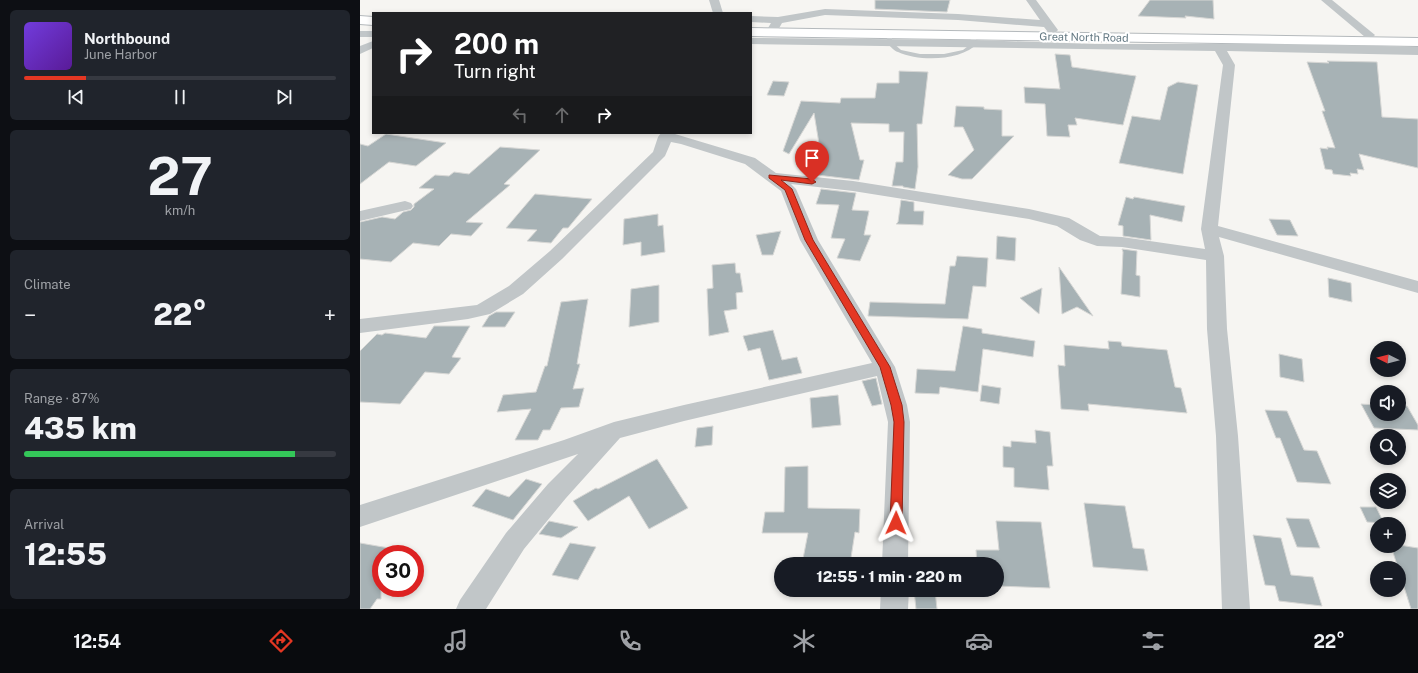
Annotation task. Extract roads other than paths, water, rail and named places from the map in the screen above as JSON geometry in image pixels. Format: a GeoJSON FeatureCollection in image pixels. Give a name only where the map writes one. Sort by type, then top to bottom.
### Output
{"type":"FeatureCollection","features":[{"type":"Feature","properties":{"kind":"main road"},"geometry":{"type":"LineString","coordinates":[[360,20],[372,21]]}},
{"type":"Feature","properties":{"kind":"main road","name":"Great North Road"},"geometry":{"type":"LineString","coordinates":[[752,27],[776,24],[956,30],[1051,27],[1368,36],[1418,36]]}},
{"type":"Feature","properties":{"kind":"main road"},"geometry":{"type":"LineString","coordinates":[[360,26],[372,26]]}},
{"type":"Feature","properties":{"kind":"main road","name":"Great North Road"},"geometry":{"type":"LineString","coordinates":[[752,40],[890,38],[1418,42]]}},
{"type":"Feature","properties":{"kind":"street"},"geometry":{"type":"LineString","coordinates":[[714,0],[718,12]]}},
{"type":"Feature","properties":{"kind":"street"},"geometry":{"type":"LineString","coordinates":[[1031,0],[1051,27]]}},
{"type":"Feature","properties":{"kind":"street"},"geometry":{"type":"LineString","coordinates":[[1326,0],[1368,36]]}},
{"type":"Feature","properties":{"kind":"street"},"geometry":{"type":"LineString","coordinates":[[825,12],[829,1]]}},
{"type":"Feature","properties":{"kind":"street"},"geometry":{"type":"LineString","coordinates":[[752,19],[776,24],[825,12],[958,17],[1051,27]]}},
{"type":"Feature","properties":{"kind":"street"},"geometry":{"type":"LineString","coordinates":[[956,30],[958,17]]}},
{"type":"Feature","properties":{"kind":"street"},"geometry":{"type":"LineString","coordinates":[[360,34],[372,34]]}},
{"type":"Feature","properties":{"kind":"street"},"geometry":{"type":"LineString","coordinates":[[974,39],[1095,47],[1219,47],[1418,51]]}},
{"type":"Feature","properties":{"kind":"street"},"geometry":{"type":"LineString","coordinates":[[360,50],[372,44]]}},
{"type":"Feature","properties":{"kind":"street"},"geometry":{"type":"LineString","coordinates":[[1219,47],[1229,64],[1209,229],[1216,256],[1217,329],[1227,436],[1236,609]]}},
{"type":"Feature","properties":{"kind":"street"},"geometry":{"type":"LineString","coordinates":[[1405,51],[1418,63]]}},
{"type":"Feature","properties":{"kind":"street"},"geometry":{"type":"LineString","coordinates":[[360,326],[468,313],[483,310],[493,305],[516,290],[556,255],[660,153],[667,135],[750,161],[788,189],[809,240],[885,367],[896,405],[899,422],[895,557]]}},
{"type":"Feature","properties":{"kind":"street"},"geometry":{"type":"LineString","coordinates":[[772,177],[853,186],[916,198],[1028,214],[1063,222],[1097,241],[1122,242],[1216,256]]}},
{"type":"Feature","properties":{"kind":"street"},"geometry":{"type":"LineString","coordinates":[[360,216],[405,206]]}},
{"type":"Feature","properties":{"kind":"street"},"geometry":{"type":"LineString","coordinates":[[1209,229],[1418,287]]}},
{"type":"Feature","properties":{"kind":"street"},"geometry":{"type":"LineString","coordinates":[[360,516],[571,447],[614,431],[684,413],[885,367]]}},
{"type":"Feature","properties":{"kind":"street"},"geometry":{"type":"LineString","coordinates":[[470,609],[515,541],[557,491],[614,431]]}},
{"type":"Feature","properties":{"kind":"street"},"geometry":{"type":"LineString","coordinates":[[894,597],[894,609]]}},
{"type":"Feature","properties":{"kind":"lane"},"geometry":{"type":"LineString","coordinates":[[890,38],[899,51],[926,56],[944,56],[965,51],[974,39]]}}]}
